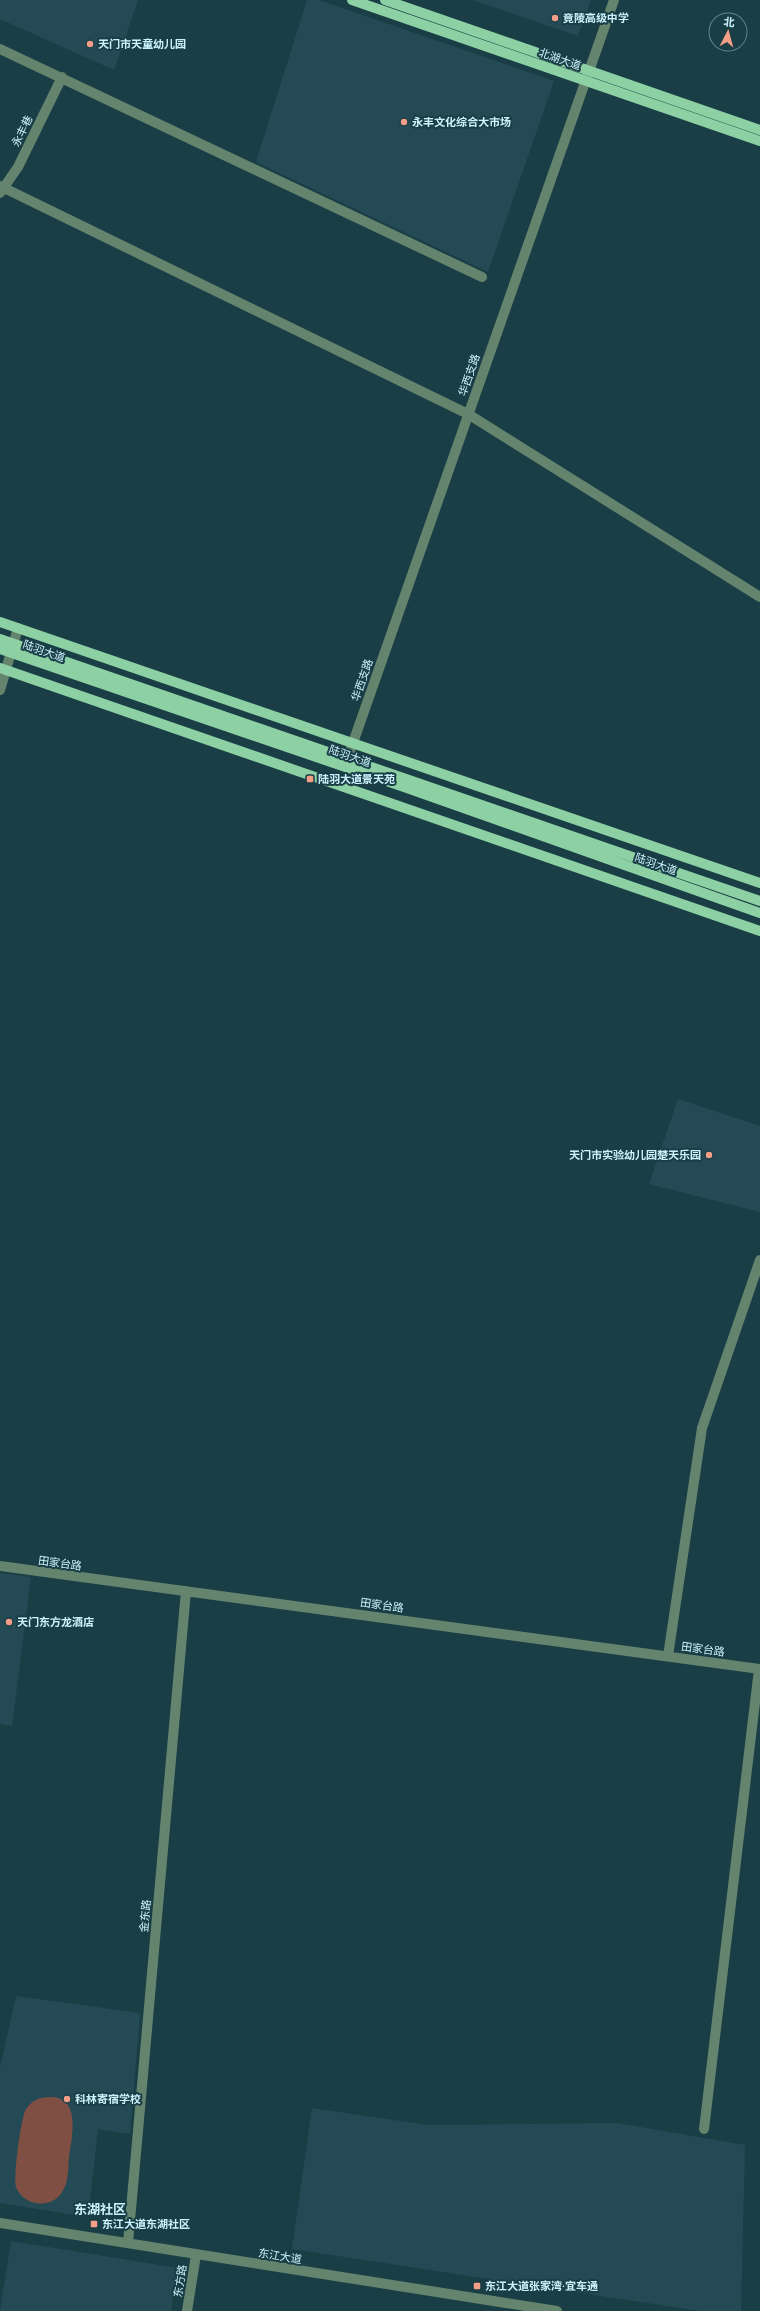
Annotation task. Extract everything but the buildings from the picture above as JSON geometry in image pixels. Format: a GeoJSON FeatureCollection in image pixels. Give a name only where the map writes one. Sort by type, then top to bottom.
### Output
{"type":"FeatureCollection","features":[{"type":"Feature","properties":{"kind":"main road","name":"北湖大道"},"geometry":{"type":"LineString","coordinates":[[352,0],[760,141]]}},
{"type":"Feature","properties":{"kind":"main road","name":"北湖大道"},"geometry":{"type":"LineString","coordinates":[[385,0],[760,130]]}},
{"type":"Feature","properties":{"kind":"main road"},"geometry":{"type":"LineString","coordinates":[[0,622],[760,883]]}},
{"type":"Feature","properties":{"kind":"main road","name":"陆羽大道"},"geometry":{"type":"LineString","coordinates":[[0,639],[12,648],[760,913]]}},
{"type":"Feature","properties":{"kind":"main road","name":"陆羽大道"},"geometry":{"type":"LineString","coordinates":[[0,649],[12,648],[348,757],[760,901]]}},
{"type":"Feature","properties":{"kind":"main road"},"geometry":{"type":"LineString","coordinates":[[3,669],[760,931]]}},
{"type":"Feature","properties":{"kind":"street","name":"华西支路"},"geometry":{"type":"LineString","coordinates":[[348,757],[588,70],[614,0]]}},
{"type":"Feature","properties":{"kind":"street"},"geometry":{"type":"LineString","coordinates":[[0,48],[482,277]]}},
{"type":"Feature","properties":{"kind":"street","name":"永丰巷"},"geometry":{"type":"LineString","coordinates":[[1,189],[18,167],[62,77]]}},
{"type":"Feature","properties":{"kind":"street"},"geometry":{"type":"LineString","coordinates":[[1,189],[468,414],[760,597]]}},
{"type":"Feature","properties":{"kind":"street"},"geometry":{"type":"LineString","coordinates":[[0,690],[3,669],[12,648],[18,628]]}},
{"type":"Feature","properties":{"kind":"street"},"geometry":{"type":"LineString","coordinates":[[668,1656],[702,1428],[760,1260]]}},
{"type":"Feature","properties":{"kind":"street","name":"田家台路"},"geometry":{"type":"LineString","coordinates":[[0,1566],[759,1669]]}},
{"type":"Feature","properties":{"kind":"street","name":"金东路"},"geometry":{"type":"LineString","coordinates":[[128,2243],[186,1591]]}},
{"type":"Feature","properties":{"kind":"street"},"geometry":{"type":"LineString","coordinates":[[704,2129],[759,1669]]}},
{"type":"Feature","properties":{"kind":"street","name":"东江大道"},"geometry":{"type":"LineString","coordinates":[[0,2224],[557,2311]]}},
{"type":"Feature","properties":{"kind":"street","name":"东方路"},"geometry":{"type":"LineString","coordinates":[[187,2311],[196,2254]]}},
{"type":"Feature","properties":{"kind":"shaded area","name":"天门市天童幼儿园"},"geometry":{"type":"Polygon","coordinates":[[[0,0],[138,0],[114,70],[0,19],[0,0]]]}},
{"type":"Feature","properties":{"kind":"shaded area","name":"永丰文化综合大市场"},"geometry":{"type":"Polygon","coordinates":[[[307,0],[319,0],[554,81],[488,272],[256,162],[307,0]]]}},
{"type":"Feature","properties":{"kind":"shaded area","name":"竟陵高级中学"},"geometry":{"type":"Polygon","coordinates":[[[473,0],[591,0],[578,36],[473,0]]]}},
{"type":"Feature","properties":{"kind":"shaded area","name":"天门市实验幼儿园楚天乐园"},"geometry":{"type":"Polygon","coordinates":[[[678,1099],[760,1126],[760,1212],[649,1184],[678,1099]]]}},
{"type":"Feature","properties":{"kind":"shaded area"},"geometry":{"type":"Polygon","coordinates":[[[0,1573],[31,1577],[12,1726],[0,1724],[0,1573]]]}},
{"type":"Feature","properties":{"kind":"shaded area","name":"科林寄宿学校"},"geometry":{"type":"Polygon","coordinates":[[[16,1996],[140,2013],[130,2134],[98,2129],[88,2217],[0,2203],[0,2068],[16,1996]]]}},
{"type":"Feature","properties":{"kind":"shaded area"},"geometry":{"type":"Polygon","coordinates":[[[54,2097],[63,2100],[69,2107],[73,2126],[66,2184],[57,2198],[47,2203],[33,2202],[24,2198],[17,2190],[15,2181],[18,2147],[24,2114],[29,2105],[41,2098],[54,2097]]]}},
{"type":"Feature","properties":{"kind":"shaded area"},"geometry":{"type":"Polygon","coordinates":[[[312,2108],[428,2125],[617,2123],[745,2145],[741,2311],[700,2311],[292,2249],[312,2108]]]}},
{"type":"Feature","properties":{"kind":"shaded area"},"geometry":{"type":"Polygon","coordinates":[[[11,2241],[178,2268],[171,2311],[0,2311],[11,2241]]]}},
{"type":"Feature","properties":{"kind":"place","name":"竟陵高级中学"},"geometry":{"type":"Point","coordinates":[555,18]}},
{"type":"Feature","properties":{"kind":"place","name":"天门市天童幼儿园"},"geometry":{"type":"Point","coordinates":[90,44]}},
{"type":"Feature","properties":{"kind":"place","name":"永丰文化综合大市场"},"geometry":{"type":"Point","coordinates":[404,122]}},
{"type":"Feature","properties":{"kind":"place","name":"陆羽大道景天苑"},"geometry":{"type":"Point","coordinates":[310,779]}},
{"type":"Feature","properties":{"kind":"place","name":"天门市实验幼儿园楚天乐园"},"geometry":{"type":"Point","coordinates":[709,1155]}},
{"type":"Feature","properties":{"kind":"place","name":"天门东方龙酒店"},"geometry":{"type":"Point","coordinates":[9,1622]}},
{"type":"Feature","properties":{"kind":"place","name":"科林寄宿学校"},"geometry":{"type":"Point","coordinates":[67,2099]}},
{"type":"Feature","properties":{"kind":"place","name":"东江大道东湖社区"},"geometry":{"type":"Point","coordinates":[94,2224]}},
{"type":"Feature","properties":{"kind":"place","name":"东江大道张家湾·宜车通"},"geometry":{"type":"Point","coordinates":[477,2286]}},
{"type":"Feature","properties":{"kind":"district","name":"东湖社区"},"geometry":{"type":"Point","coordinates":[100,2209]}}]}
